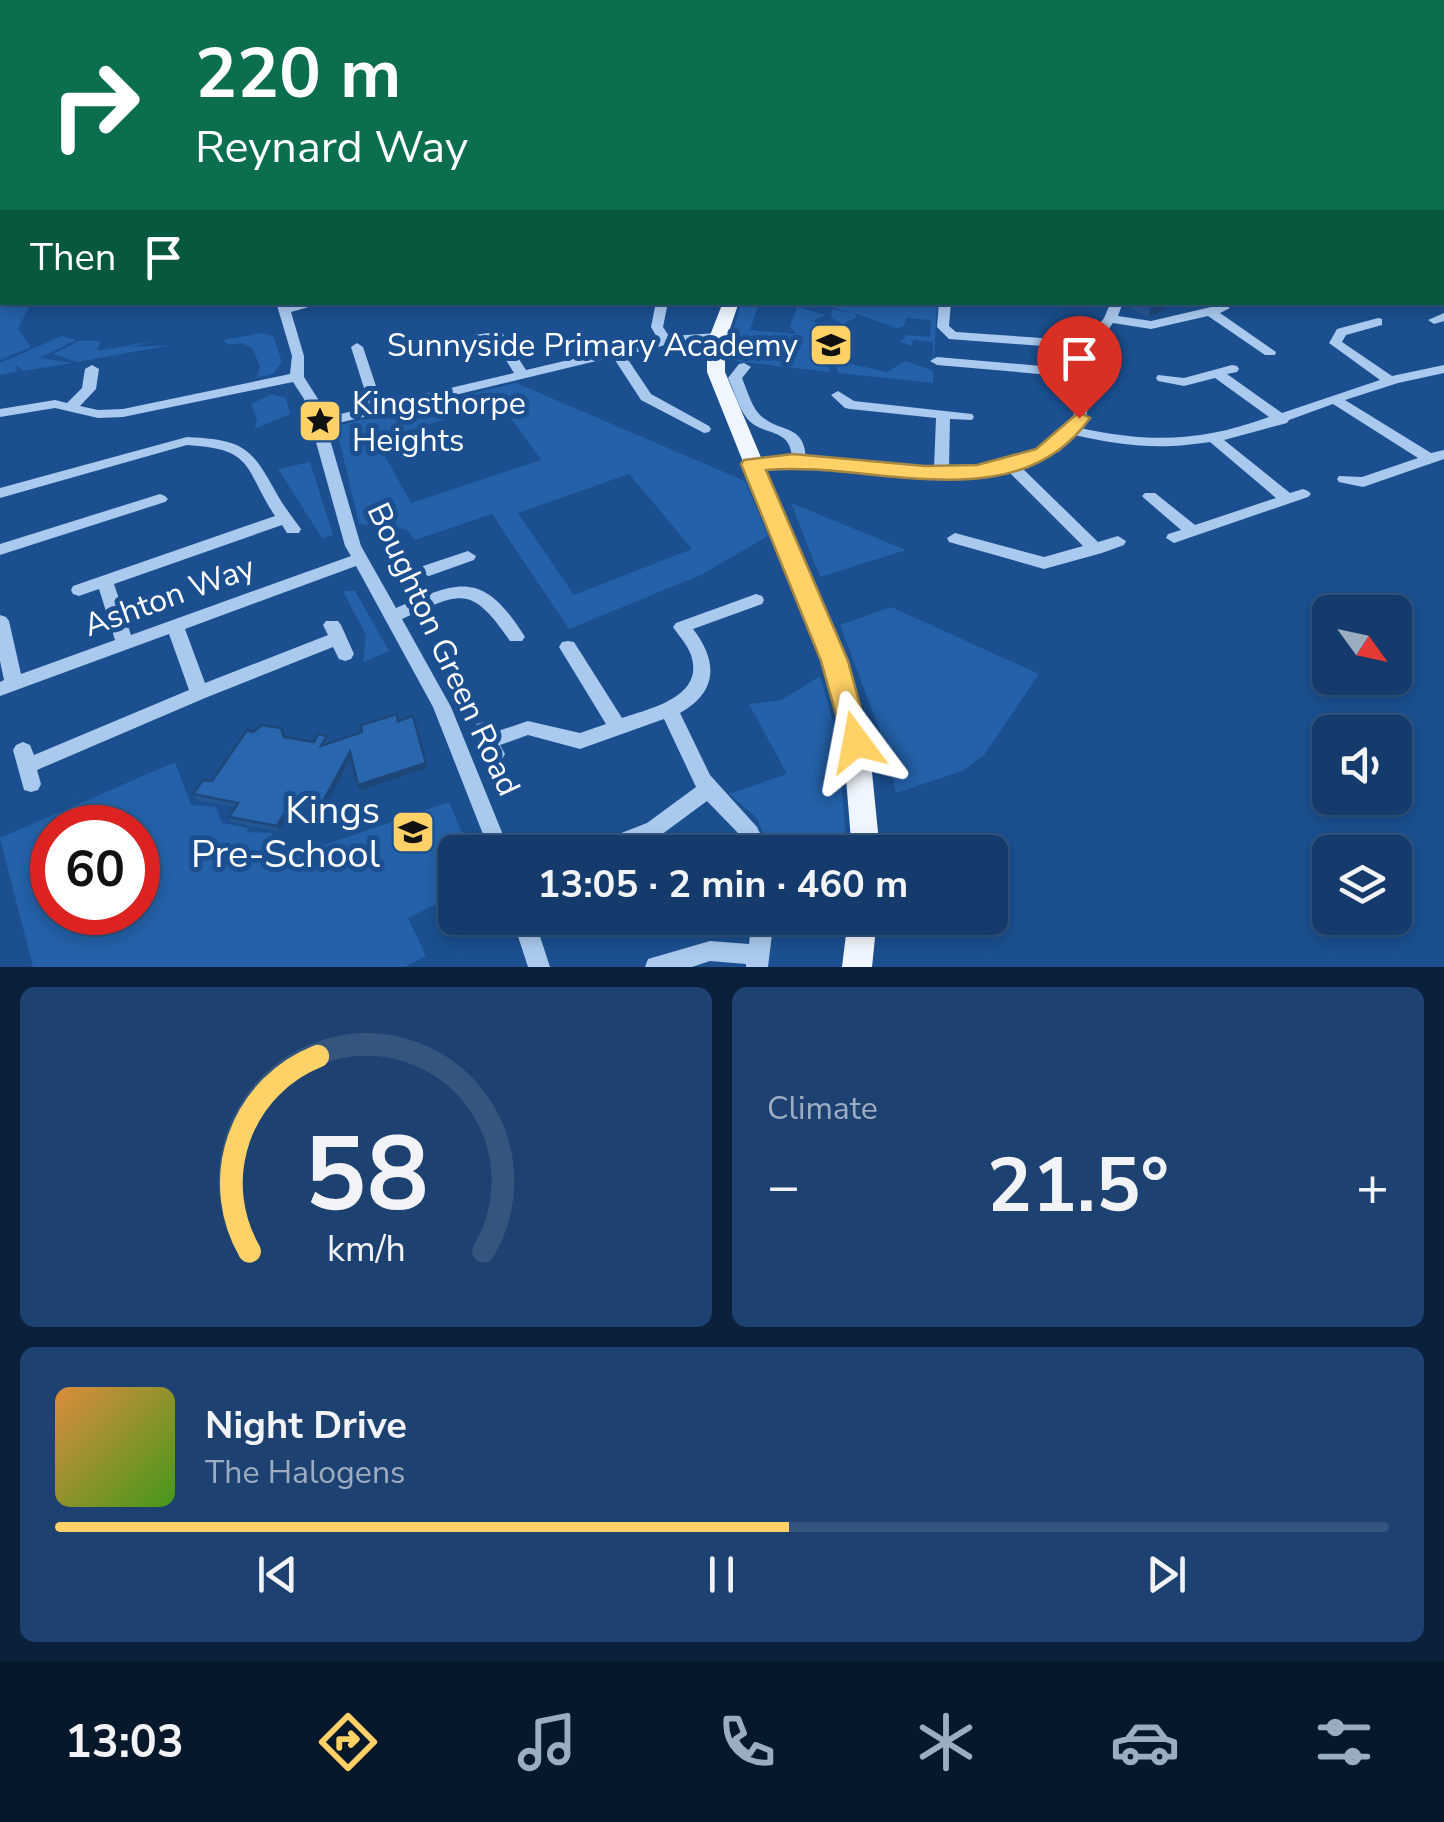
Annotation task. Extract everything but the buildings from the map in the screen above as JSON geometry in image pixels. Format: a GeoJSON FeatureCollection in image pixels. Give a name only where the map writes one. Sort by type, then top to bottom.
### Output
{"type":"FeatureCollection","features":[{"type":"Feature","properties":{"kind":"highway"},"geometry":{"type":"LineString","coordinates":[[925,0],[933,0]]}},
{"type":"Feature","properties":{"kind":"main road"},"geometry":{"type":"LineString","coordinates":[[730,305],[718,337],[716,372],[842,686],[862,786],[865,835]]}},
{"type":"Feature","properties":{"kind":"main road"},"geometry":{"type":"LineString","coordinates":[[857,967],[861,935]]}},
{"type":"Feature","properties":{"kind":"street"},"geometry":{"type":"LineString","coordinates":[[661,305],[657,327],[666,341]]}},
{"type":"Feature","properties":{"kind":"street"},"geometry":{"type":"LineString","coordinates":[[950,305],[943,327],[953,336],[1056,343],[1087,350]]}},
{"type":"Feature","properties":{"kind":"street"},"geometry":{"type":"LineString","coordinates":[[752,464],[799,461],[940,474],[1011,466],[1044,453],[1072,430],[1082,406],[1081,374],[1087,350],[1112,319],[1116,305]]}},
{"type":"Feature","properties":{"kind":"street","name":"Boughton Green Road"},"geometry":{"type":"LineString","coordinates":[[284,306],[298,356],[296,377],[311,399],[359,559],[447,718],[493,835]]}},
{"type":"Feature","properties":{"kind":"street"},"geometry":{"type":"LineString","coordinates":[[1112,319],[1146,326],[1224,308]]}},
{"type":"Feature","properties":{"kind":"street"},"geometry":{"type":"LineString","coordinates":[[1209,312],[1267,347]]}},
{"type":"Feature","properties":{"kind":"street"},"geometry":{"type":"LineString","coordinates":[[1369,321],[1341,332],[1335,343],[1388,380]]}},
{"type":"Feature","properties":{"kind":"street"},"geometry":{"type":"LineString","coordinates":[[479,338],[498,334],[522,375]]}},
{"type":"Feature","properties":{"kind":"street"},"geometry":{"type":"LineString","coordinates":[[318,424],[666,341],[718,337]]}},
{"type":"Feature","properties":{"kind":"street"},"geometry":{"type":"LineString","coordinates":[[363,350],[377,409]]}},
{"type":"Feature","properties":{"kind":"street"},"geometry":{"type":"LineString","coordinates":[[616,353],[646,396],[701,422]]}},
{"type":"Feature","properties":{"kind":"street"},"geometry":{"type":"LineString","coordinates":[[946,364],[1081,374]]}},
{"type":"Feature","properties":{"kind":"street"},"geometry":{"type":"LineString","coordinates":[[744,367],[735,378],[752,416],[792,434],[800,446],[799,461]]}},
{"type":"Feature","properties":{"kind":"street"},"geometry":{"type":"LineString","coordinates":[[71,406],[89,389],[92,368]]}},
{"type":"Feature","properties":{"kind":"street"},"geometry":{"type":"LineString","coordinates":[[1072,430],[1134,443],[1216,440],[1388,380],[1444,369]]}},
{"type":"Feature","properties":{"kind":"street"},"geometry":{"type":"LineString","coordinates":[[1164,378],[1184,382],[1224,371],[1282,420]]}},
{"type":"Feature","properties":{"kind":"street"},"geometry":{"type":"LineString","coordinates":[[0,412],[45,405],[71,406],[98,414],[123,413],[296,377]]}},
{"type":"Feature","properties":{"kind":"street"},"geometry":{"type":"LineString","coordinates":[[838,395],[850,404],[967,418]]}},
{"type":"Feature","properties":{"kind":"street"},"geometry":{"type":"LineString","coordinates":[[1336,400],[1436,456]]}},
{"type":"Feature","properties":{"kind":"street"},"geometry":{"type":"LineString","coordinates":[[940,474],[943,415]]}},
{"type":"Feature","properties":{"kind":"street"},"geometry":{"type":"LineString","coordinates":[[1174,538],[1295,496],[1216,440]]}},
{"type":"Feature","properties":{"kind":"street"},"geometry":{"type":"LineString","coordinates":[[0,493],[187,441],[203,441],[246,452],[254,458],[288,524],[80,590]]}},
{"type":"Feature","properties":{"kind":"street"},"geometry":{"type":"LineString","coordinates":[[1344,478],[1363,482],[1436,456]]}},
{"type":"Feature","properties":{"kind":"street"},"geometry":{"type":"LineString","coordinates":[[1011,466],[1096,549]]}},
{"type":"Feature","properties":{"kind":"street"},"geometry":{"type":"LineString","coordinates":[[1150,496],[1192,531]]}},
{"type":"Feature","properties":{"kind":"street"},"geometry":{"type":"LineString","coordinates":[[0,550],[160,499]]}},
{"type":"Feature","properties":{"kind":"street"},"geometry":{"type":"LineString","coordinates":[[965,536],[1037,563],[1118,541]]}},
{"type":"Feature","properties":{"kind":"street"},"geometry":{"type":"LineString","coordinates":[[444,595],[427,566],[468,556]]}},
{"type":"Feature","properties":{"kind":"street","name":"Ashton Way"},"geometry":{"type":"LineString","coordinates":[[7,687],[359,559]]}},
{"type":"Feature","properties":{"kind":"street"},"geometry":{"type":"LineString","coordinates":[[105,581],[125,644]]}},
{"type":"Feature","properties":{"kind":"street"},"geometry":{"type":"LineString","coordinates":[[392,617],[444,595],[483,595],[497,606],[507,634]]}},
{"type":"Feature","properties":{"kind":"street"},"geometry":{"type":"LineString","coordinates":[[490,741],[528,728],[580,741],[669,711],[692,694],[703,666],[698,648],[682,627],[756,600]]}},
{"type":"Feature","properties":{"kind":"street"},"geometry":{"type":"LineString","coordinates":[[0,621],[7,687]]}},
{"type":"Feature","properties":{"kind":"street"},"geometry":{"type":"LineString","coordinates":[[175,626],[198,692]]}},
{"type":"Feature","properties":{"kind":"street"},"geometry":{"type":"LineString","coordinates":[[27,767],[198,692],[338,639]]}},
{"type":"Feature","properties":{"kind":"street"},"geometry":{"type":"LineString","coordinates":[[568,647],[618,728]]}},
{"type":"Feature","properties":{"kind":"street"},"geometry":{"type":"LineString","coordinates":[[669,711],[681,725],[708,789],[742,822],[749,835]]}},
{"type":"Feature","properties":{"kind":"street"},"geometry":{"type":"LineString","coordinates":[[639,835],[654,829],[708,789]]}},
{"type":"Feature","properties":{"kind":"street"},"geometry":{"type":"LineString","coordinates":[[529,935],[540,967]]}},
{"type":"Feature","properties":{"kind":"street"},"geometry":{"type":"LineString","coordinates":[[656,967],[710,951],[758,961],[761,935]]}},
{"type":"Feature","properties":{"kind":"shaded area"},"geometry":{"type":"Polygon","coordinates":[[[0,305],[30,305],[18,329],[31,347],[0,360],[0,305]]]}},
{"type":"Feature","properties":{"kind":"shaded area"},"geometry":{"type":"Polygon","coordinates":[[[740,305],[758,305],[750,330],[796,334],[790,326],[797,307],[826,315],[812,321],[827,327],[842,323],[831,318],[832,309],[852,313],[832,305],[937,305],[934,359],[926,358],[933,357],[933,342],[913,340],[912,346],[900,342],[907,335],[930,337],[931,320],[906,318],[904,326],[897,328],[854,313],[857,317],[845,323],[833,338],[819,335],[826,339],[820,349],[830,359],[829,372],[725,360],[740,305]]]}},
{"type":"Feature","properties":{"kind":"shaded area"},"geometry":{"type":"Polygon","coordinates":[[[261,333],[273,336],[282,362],[273,374],[256,378],[260,366],[252,348],[242,343],[229,345],[223,340],[261,333]]]}},
{"type":"Feature","properties":{"kind":"shaded area"},"geometry":{"type":"Polygon","coordinates":[[[62,336],[76,340],[40,358],[73,363],[23,371],[16,365],[17,372],[0,375],[0,363],[62,336]]]}},
{"type":"Feature","properties":{"kind":"shaded area"},"geometry":{"type":"Polygon","coordinates":[[[79,341],[100,341],[97,351],[154,341],[132,347],[172,345],[77,362],[53,354],[79,341]]]}},
{"type":"Feature","properties":{"kind":"shaded area"},"geometry":{"type":"Polygon","coordinates":[[[834,360],[887,372],[906,361],[933,371],[933,383],[838,373],[834,360]]]}},
{"type":"Feature","properties":{"kind":"shaded area"},"geometry":{"type":"Polygon","coordinates":[[[516,383],[745,481],[768,536],[701,575],[569,629],[492,514],[415,540],[406,529],[359,524],[336,426],[516,383]],[[500,403],[376,440],[411,503],[541,460],[500,403]],[[629,474],[518,513],[574,595],[692,549],[629,474]]]}},
{"type":"Feature","properties":{"kind":"shaded area"},"geometry":{"type":"Polygon","coordinates":[[[272,394],[286,398],[290,414],[254,429],[257,420],[251,404],[272,394]]]}},
{"type":"Feature","properties":{"kind":"shaded area"},"geometry":{"type":"Polygon","coordinates":[[[310,462],[333,535],[322,538],[278,469],[310,462]]]}},
{"type":"Feature","properties":{"kind":"shaded area"},"geometry":{"type":"Polygon","coordinates":[[[791,503],[906,550],[820,577],[791,503]]]}},
{"type":"Feature","properties":{"kind":"shaded area"},"geometry":{"type":"Polygon","coordinates":[[[343,591],[355,591],[389,651],[363,662],[366,635],[343,591]]]}},
{"type":"Feature","properties":{"kind":"shaded area"},"geometry":{"type":"Polygon","coordinates":[[[891,607],[1039,674],[984,755],[962,771],[896,793],[884,742],[840,625],[891,607]]]}},
{"type":"Feature","properties":{"kind":"shaded area"},"geometry":{"type":"Polygon","coordinates":[[[820,676],[838,739],[846,835],[764,835],[757,818],[729,794],[787,774],[749,704],[782,700],[820,676]]]}},
{"type":"Feature","properties":{"kind":"shaded area"},"geometry":{"type":"Polygon","coordinates":[[[175,762],[191,805],[216,807],[222,823],[248,828],[247,832],[273,833],[267,845],[302,851],[308,840],[327,844],[449,802],[461,831],[468,835],[438,835],[438,903],[408,918],[426,956],[405,967],[33,967],[0,838],[30,825],[30,935],[160,935],[160,805],[76,805],[175,762]]]}},
{"type":"Feature","properties":{"kind":"place","name":"Sunnyside Primary Academy"},"geometry":{"type":"Point","coordinates":[831,345]}},
{"type":"Feature","properties":{"kind":"place","name":"Kingsthorpe Heights"},"geometry":{"type":"Point","coordinates":[320,421]}},
{"type":"Feature","properties":{"kind":"place","name":"Kings Pre-School"},"geometry":{"type":"Point","coordinates":[413,832]}},
{"type":"Feature","properties":{"kind":"route"},"geometry":{"type":"LineString","coordinates":[[856,742],[834,661],[752,464],[793,460],[925,473],[978,472],[1011,466],[1044,453],[1063,440],[1079,418]]}}]}
